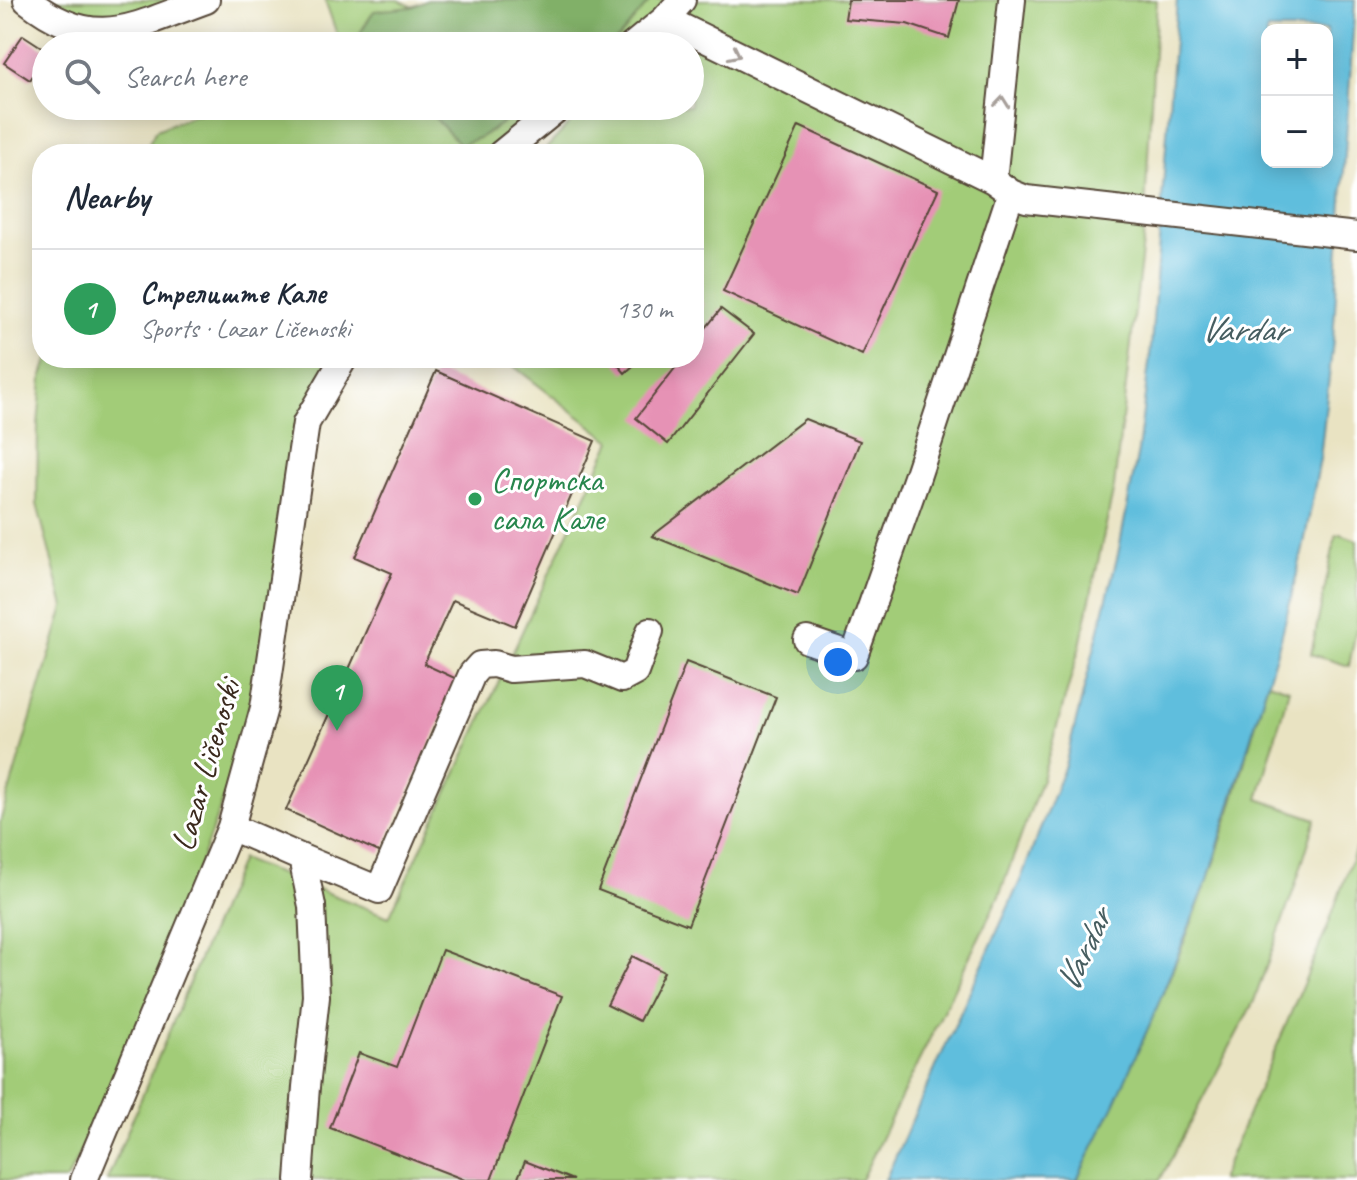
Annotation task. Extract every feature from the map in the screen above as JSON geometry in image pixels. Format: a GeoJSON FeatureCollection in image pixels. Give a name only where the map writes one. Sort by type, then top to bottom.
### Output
{"type":"FeatureCollection","features":[{"type":"Feature","properties":{"kind":"street"},"geometry":{"type":"LineString","coordinates":[[27,0],[67,26],[90,32],[142,23],[206,0]]}},
{"type":"Feature","properties":{"kind":"street"},"geometry":{"type":"LineString","coordinates":[[807,640],[854,656],[917,477],[1010,191],[1012,0]]}},
{"type":"Feature","properties":{"kind":"street"},"geometry":{"type":"LineString","coordinates":[[648,32],[674,10],[1010,191],[1357,236]]}},
{"type":"Feature","properties":{"kind":"street"},"geometry":{"type":"LineString","coordinates":[[513,144],[543,120]]}},
{"type":"Feature","properties":{"kind":"street","name":"Lazar Ličenoski"},"geometry":{"type":"LineString","coordinates":[[84,1180],[231,827],[264,708],[306,423],[338,368]]}},
{"type":"Feature","properties":{"kind":"street"},"geometry":{"type":"LineString","coordinates":[[231,827],[379,890],[472,674],[480,665],[494,664],[511,669],[585,664],[622,679],[635,672],[650,631]]}},
{"type":"Feature","properties":{"kind":"street"},"geometry":{"type":"LineString","coordinates":[[299,1180],[316,996],[312,906],[302,858]]}},
{"type":"Feature","properties":{"kind":"green space"},"geometry":{"type":"Polygon","coordinates":[[[48,0],[178,0],[128,15],[102,19],[77,15],[48,0]]]}},
{"type":"Feature","properties":{"kind":"green space"},"geometry":{"type":"Polygon","coordinates":[[[325,0],[399,0],[413,7],[428,0],[677,0],[643,32],[336,32],[325,0]]]}},
{"type":"Feature","properties":{"kind":"green space"},"geometry":{"type":"Polygon","coordinates":[[[428,0],[651,0],[624,32],[361,32],[374,11],[412,7],[428,0]]]}},
{"type":"Feature","properties":{"kind":"green space"},"geometry":{"type":"Polygon","coordinates":[[[685,0],[1157,0],[1143,243],[1114,487],[1080,646],[1042,779],[999,896],[861,1180],[107,1180],[241,859],[389,917],[611,441],[516,368],[704,368],[704,144],[550,144],[573,120],[704,120],[704,32],[655,32],[685,0]]]}},
{"type":"Feature","properties":{"kind":"green space"},"geometry":{"type":"Polygon","coordinates":[[[181,120],[531,120],[501,144],[148,144],[156,130],[181,120]]]}},
{"type":"Feature","properties":{"kind":"green space"},"geometry":{"type":"Polygon","coordinates":[[[437,120],[507,120],[481,137],[459,144],[437,120]]]}},
{"type":"Feature","properties":{"kind":"green space"},"geometry":{"type":"Polygon","coordinates":[[[46,368],[328,368],[270,608],[240,753],[150,1001],[67,1180],[0,1180],[0,822],[64,607],[37,504],[42,378],[46,368]]]}},
{"type":"Feature","properties":{"kind":"green space"},"geometry":{"type":"Polygon","coordinates":[[[1336,535],[1357,540],[1357,624],[1349,666],[1311,654],[1336,535]]]}},
{"type":"Feature","properties":{"kind":"green space"},"geometry":{"type":"Polygon","coordinates":[[[1268,682],[1289,689],[1258,799],[1316,819],[1254,1001],[1160,1180],[1077,1180],[1147,1031],[1194,917],[1224,830],[1268,682]]]}},
{"type":"Feature","properties":{"kind":"green space"},"geometry":{"type":"Polygon","coordinates":[[[1357,845],[1357,1180],[1220,1180],[1327,928],[1357,845]]]}},
{"type":"Feature","properties":{"kind":"water","name":"Vardar"},"geometry":{"type":"Polygon","coordinates":[[[1177,0],[1355,0],[1333,340],[1320,459],[1303,549],[1281,638],[1208,879],[1153,1017],[1077,1180],[885,1180],[1020,881],[1065,765],[1118,554],[1138,451],[1151,347],[1177,0]]]}},
{"type":"Feature","properties":{"kind":"building"},"geometry":{"type":"Polygon","coordinates":[[[848,0],[959,0],[949,38],[907,24],[845,19],[848,0]]]}},
{"type":"Feature","properties":{"kind":"building"},"geometry":{"type":"Polygon","coordinates":[[[23,35],[32,41],[30,80],[4,63],[23,35]]]}},
{"type":"Feature","properties":{"kind":"building"},"geometry":{"type":"Polygon","coordinates":[[[799,126],[938,190],[862,355],[723,291],[799,126]]]}},
{"type":"Feature","properties":{"kind":"building"},"geometry":{"type":"Polygon","coordinates":[[[721,309],[754,334],[668,444],[636,418],[675,368],[704,368],[704,330],[721,309]]]}},
{"type":"Feature","properties":{"kind":"building"},"geometry":{"type":"Polygon","coordinates":[[[436,371],[595,441],[515,626],[453,600],[424,664],[459,680],[381,853],[286,810],[392,573],[355,557],[436,371]]]}},
{"type":"Feature","properties":{"kind":"building"},"geometry":{"type":"Polygon","coordinates":[[[805,419],[860,441],[798,595],[652,536],[805,419]]]}},
{"type":"Feature","properties":{"kind":"building"},"geometry":{"type":"Polygon","coordinates":[[[686,662],[776,697],[688,925],[598,890],[686,662]]]}},
{"type":"Feature","properties":{"kind":"building"},"geometry":{"type":"Polygon","coordinates":[[[442,950],[562,996],[491,1180],[465,1180],[330,1128],[359,1053],[397,1067],[442,950]]]}},
{"type":"Feature","properties":{"kind":"building"},"geometry":{"type":"Polygon","coordinates":[[[632,956],[664,972],[639,1021],[607,1005],[632,956]]]}},
{"type":"Feature","properties":{"kind":"building"},"geometry":{"type":"Polygon","coordinates":[[[525,1161],[573,1180],[517,1180],[525,1161]]]}},
{"type":"Feature","properties":{"kind":"place","name":"Спортска сала Кале"},"geometry":{"type":"Point","coordinates":[475,499]}},
{"type":"Feature","properties":{"kind":"place","name":"Стрелиште Кале"},"geometry":{"type":"Point","coordinates":[337,731]}}]}
